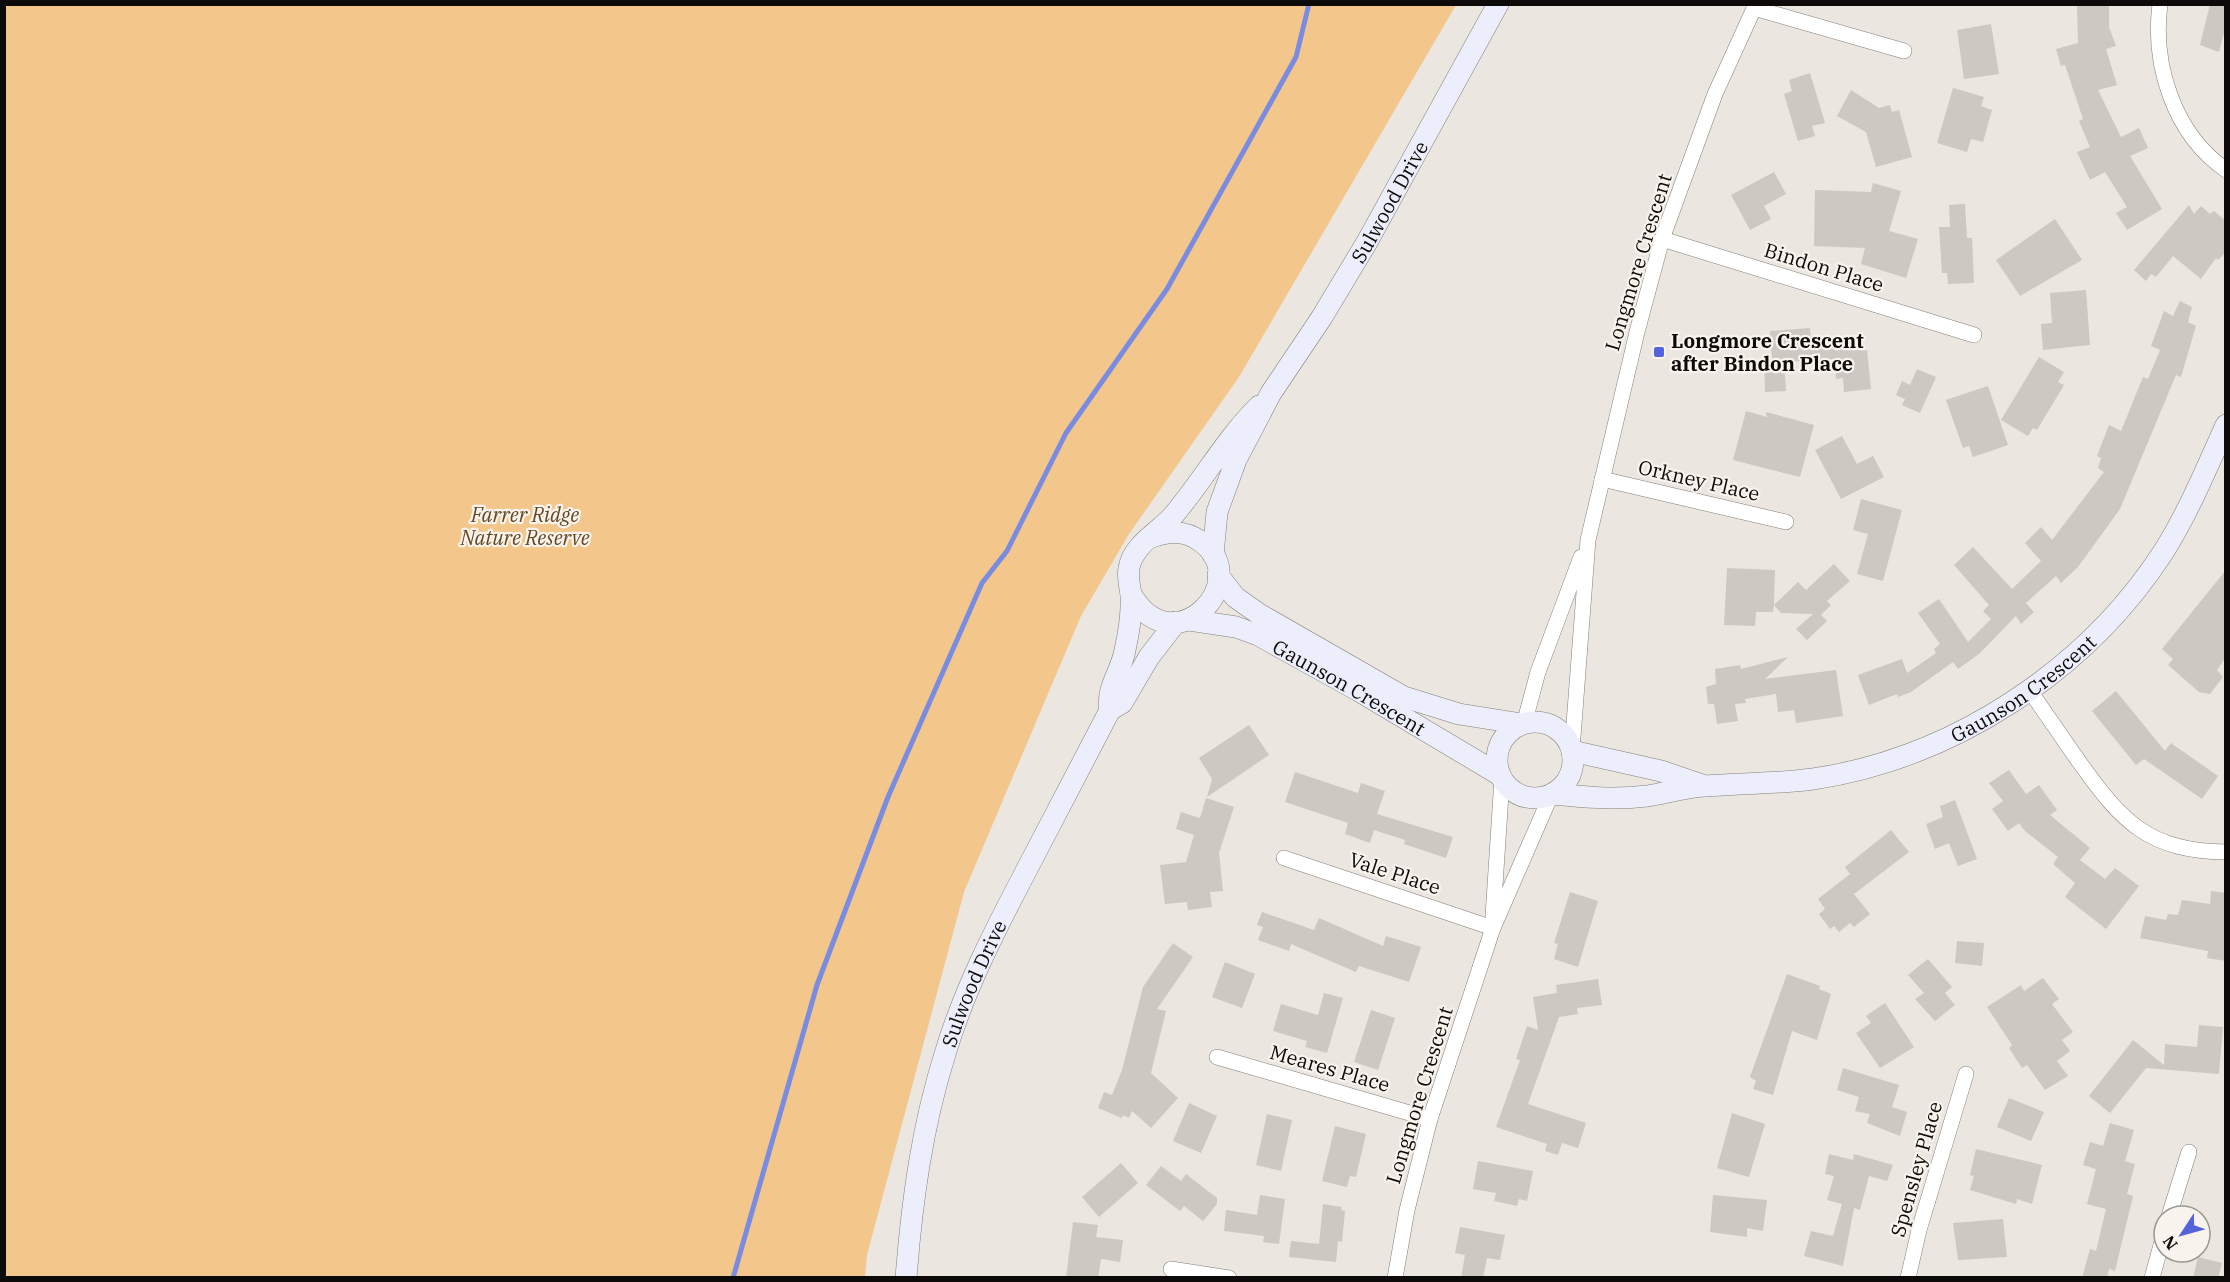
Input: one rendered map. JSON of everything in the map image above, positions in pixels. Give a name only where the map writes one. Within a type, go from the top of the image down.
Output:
[{"type":"main road","name":"Sulwood Drive","points":[[906,1278],[914,1188],[931,1101],[956,1021],[995,931],[1110,710],[1122,703],[1149,657],[1183,621],[1202,613],[1211,602],[1217,589],[1217,512],[1227,482],[1271,393],[1322,317],[1367,242],[1498,4]]},
{"type":"main road","name":"Sulwood Drive","points":[[1110,710],[1108,696],[1123,662],[1130,627],[1129,568],[1140,546],[1172,516],[1234,431],[1271,393]]},
{"type":"main road","name":"Gaunson Crescent","points":[[1551,795],[1607,798],[1704,786],[1812,779],[1897,758],[1961,732],[2030,691],[2090,640],[2114,616],[2149,572],[2191,502],[2226,424]]},
{"type":"main road","points":[[1150,538],[1164,532],[1178,532],[1198,540],[1216,565]]},
{"type":"main road","name":"Gaunson Crescent","points":[[1216,565],[1235,597],[1259,614],[1404,697],[1459,714],[1523,724]]},
{"type":"main road","points":[[1131,594],[1144,612],[1164,622],[1183,621]]},
{"type":"main road","name":"Gaunson Crescent","points":[[1183,621],[1236,627],[1258,635],[1359,691],[1501,777]]},
{"type":"main road","points":[[1544,723],[1553,727],[1568,740],[1572,750],[1570,776],[1551,795],[1542,798],[1523,796],[1507,786],[1501,777],[1498,754],[1500,745],[1513,729],[1523,724],[1544,723]]},
{"type":"main road","name":"Gaunson Crescent","points":[[1572,750],[1661,771],[1704,786]]},
{"type":"street","points":[[2160,4],[2158,21],[2160,62],[2171,100],[2190,134],[2226,170]]},
{"type":"street","points":[[1755,6],[1904,51]]},
{"type":"street","name":"Longmore Crescent","points":[[1523,724],[1545,653],[1587,540],[1662,240],[1715,94],[1755,6]]},
{"type":"street","name":"Bindon Place","points":[[1662,240],[1974,335]]},
{"type":"street","name":"Orkney Place","points":[[1602,479],[1786,522]]},
{"type":"street","name":"Longmore Crescent","points":[[1572,750],[1587,540]]},
{"type":"street","points":[[2030,691],[2117,813],[2157,840],[2189,850],[2226,852]]},
{"type":"street","name":"Longmore Crescent","points":[[1492,928],[1501,777]]},
{"type":"street","name":"Longmore Crescent","points":[[1395,1278],[1407,1210],[1430,1119],[1492,928],[1551,795]]},
{"type":"street","name":"Vale Place","points":[[1284,858],[1492,928]]},
{"type":"street","name":"Meares Place","points":[[1217,1057],[1430,1119]]},
{"type":"street","name":"Spensley Place","points":[[1908,1278],[1928,1199],[1966,1074]]},
{"type":"street","points":[[2173,1204],[2190,1152]]},
{"type":"street","points":[[1171,1269],[1229,1278]]},
{"type":"green space","name":"Farrer Ridge Nature Reserve","points":[[5,4],[1456,5],[1239,377],[1129,534],[1081,616],[964,892],[867,1255],[865,1277],[5,1277]]},
{"type":"building","points":[[2077,4],[2109,4],[2109,27],[2116,46],[2106,49],[2117,85],[2098,90],[2121,137],[2139,128],[2148,148],[2130,156],[2162,209],[2127,230],[2116,213],[2127,207],[2105,172],[2090,180],[2077,152],[2090,147],[2079,121],[2083,119],[2065,65],[2061,66],[2056,49],[2078,43]]},
{"type":"building","points":[[2210,4],[2226,4],[2226,25],[2219,52],[2200,45]]},
{"type":"building","points":[[1991,24],[1999,74],[1964,79],[1957,30]]},
{"type":"building","points":[[1810,73],[1825,123],[1812,126],[1815,136],[1798,141],[1784,94],[1792,91],[1789,80]]},
{"type":"building","points":[[1953,88],[1984,97],[1981,106],[1992,110],[1983,142],[1971,139],[1967,152],[1937,143]]},
{"type":"building","points":[[1851,90],[1879,108],[1890,105],[1892,112],[1899,110],[1912,157],[1876,167],[1866,132],[1837,116]]},
{"type":"building","points":[[1774,172],[1786,194],[1764,206],[1771,219],[1750,230],[1731,195]]},
{"type":"building","points":[[1873,183],[1901,191],[1889,231],[1918,239],[1906,278],[1861,264],[1865,248],[1814,246],[1815,190],[1871,192]]},
{"type":"building","points":[[1965,204],[1967,238],[1972,238],[1974,283],[1948,284],[1947,273],[1942,273],[1939,227],[1950,227],[1949,205]]},
{"type":"building","points":[[2189,205],[2194,214],[2201,206],[2210,214],[2214,211],[2226,221],[2226,252],[2218,260],[2216,258],[2201,279],[2173,256],[2156,277],[2151,274],[2146,281],[2134,270]]},
{"type":"building","points":[[2055,219],[2082,260],[2020,296],[1996,260]]},
{"type":"building","points":[[2086,290],[2090,345],[2043,350],[2041,324],[2052,323],[2050,293]]},
{"type":"building","points":[[2180,301],[2192,307],[2188,322],[2196,326],[2181,377],[2176,375],[2120,509],[2078,567],[2061,583],[2056,576],[2026,603],[2034,612],[2021,624],[2016,616],[1979,654],[1958,669],[1953,662],[1911,692],[1898,697],[1897,694],[1869,705],[1858,675],[1902,659],[1907,673],[1936,653],[1934,649],[1940,644],[1918,613],[1939,599],[1968,642],[1991,619],[1983,611],[1989,605],[1954,565],[1973,547],[2012,589],[2041,561],[2025,543],[2041,527],[2052,540],[2104,472],[2098,468],[2101,458],[2097,456],[2109,425],[2121,431],[2143,377],[2148,379],[2160,350],[2151,346],[2164,311],[2173,316]]},
{"type":"building","points":[[1810,328],[1811,342],[1859,338],[1861,351],[1867,350],[1871,389],[1844,392],[1843,378],[1836,379],[1834,359],[1784,362],[1786,391],[1765,392],[1764,359],[1772,359],[1770,331]]},
{"type":"building","points":[[2039,357],[2064,372],[2058,382],[2064,385],[2037,430],[2033,428],[2028,436],[2001,420]]},
{"type":"building","points":[[1917,369],[1936,377],[1920,413],[1902,405],[1905,399],[1896,395],[1902,381],[1910,385]]},
{"type":"building","points":[[1988,386],[2008,445],[1973,457],[1969,446],[1963,448],[1946,400]]},
{"type":"building","points":[[1746,411],[1767,417],[1766,412],[1814,425],[1800,477],[1733,460]]},
{"type":"building","points":[[1842,436],[1857,464],[1873,456],[1884,477],[1841,499],[1815,450]]},
{"type":"building","points":[[1861,499],[1902,510],[1883,581],[1857,574],[1868,534],[1853,530]]},
{"type":"building","points":[[1834,564],[1850,581],[1827,601],[1831,605],[1821,615],[1827,621],[1807,640],[1796,629],[1813,614],[1781,613],[1774,605],[1798,582],[1806,590]]},
{"type":"building","points":[[1727,568],[1775,570],[1773,612],[1756,612],[1755,626],[1724,625]]},
{"type":"building","points":[[2226,570],[2226,657],[2217,670],[2223,677],[2210,694],[2199,692],[2168,665],[2173,659],[2162,649]]},
{"type":"building","points":[[1788,657],[1765,679],[1836,670],[1843,716],[1796,723],[1794,710],[1778,712],[1776,694],[1745,699],[1746,703],[1735,704],[1738,721],[1717,724],[1714,704],[1708,704],[1706,687],[1716,684],[1715,669],[1740,665],[1741,669]]},
{"type":"building","points":[[2116,691],[2165,751],[2171,743],[2218,776],[2202,799],[2144,759],[2136,765],[2092,711]]},
{"type":"building","points":[[1249,725],[1269,755],[1207,797],[1212,779],[1199,758]]},
{"type":"building","points":[[2009,770],[2026,794],[2039,785],[2057,810],[2050,815],[2090,848],[2080,860],[2105,879],[2115,868],[2139,886],[2106,929],[2065,897],[2075,883],[2053,864],[2058,857],[2025,831],[2019,823],[2008,831],[1992,809],[2003,801],[1989,783]]},
{"type":"building","points":[[1295,772],[1358,793],[1361,783],[1385,791],[1377,814],[1453,837],[1446,858],[1404,844],[1405,840],[1374,830],[1370,843],[1345,834],[1348,823],[1285,802]]},
{"type":"building","points":[[1206,798],[1234,807],[1219,853],[1223,891],[1210,892],[1212,907],[1188,910],[1187,902],[1165,904],[1160,865],[1186,862],[1194,835],[1176,829],[1181,812],[1200,818]]},
{"type":"building","points":[[1955,800],[1977,859],[1958,866],[1949,843],[1935,849],[1926,824],[1943,817],[1940,806]]},
{"type":"building","points":[[1891,830],[1909,852],[1854,894],[1870,914],[1854,927],[1850,923],[1839,932],[1834,926],[1830,929],[1819,914],[1825,909],[1818,899],[1850,874],[1845,867]]},
{"type":"building","points":[[2211,891],[2226,893],[2226,961],[2207,958],[2208,951],[2140,938],[2145,916],[2166,920],[2168,914],[2178,915],[2182,900],[2210,904]]},
{"type":"building","points":[[1570,892],[1598,901],[1578,967],[1554,959],[1558,944],[1554,943]]},
{"type":"building","points":[[1262,912],[1314,930],[1319,918],[1383,946],[1386,936],[1421,947],[1409,982],[1359,966],[1356,972],[1291,944],[1289,951],[1258,940],[1263,927],[1257,925]]},
{"type":"building","points":[[1957,941],[1984,943],[1982,966],[1955,963]]},
{"type":"building","points":[[1173,943],[1193,957],[1157,1009],[1166,1011],[1151,1073],[1178,1098],[1151,1128],[1132,1111],[1129,1118],[1123,1115],[1122,1118],[1098,1108],[1104,1092],[1112,1095],[1122,1070],[1143,987]]},
{"type":"building","points":[[1928,959],[1952,987],[1945,993],[1955,1005],[1935,1021],[1915,999],[1924,993],[1908,975]]},
{"type":"building","points":[[1225,962],[1255,974],[1242,1008],[1212,997]]},
{"type":"building","points":[[1787,974],[1820,986],[1819,989],[1831,994],[1817,1040],[1792,1031],[1773,1095],[1753,1089],[1756,1081],[1750,1077]]},
{"type":"building","points":[[2043,978],[2059,999],[2052,1004],[2073,1032],[2062,1040],[2070,1051],[2057,1061],[2068,1076],[2045,1090],[2027,1065],[2022,1068],[2009,1048],[2012,1045],[1987,1007],[2021,985],[2024,991]]},
{"type":"building","points":[[1598,979],[1602,1005],[1577,1008],[1578,1014],[1559,1017],[1528,1104],[1586,1123],[1578,1148],[1562,1143],[1558,1155],[1545,1151],[1547,1144],[1496,1127],[1520,1060],[1516,1059],[1527,1026],[1538,1030],[1533,997],[1557,993],[1556,985]]},
{"type":"building","points":[[1324,993],[1343,998],[1327,1053],[1305,1047],[1307,1041],[1273,1031],[1281,1004],[1318,1015]]},
{"type":"building","points":[[1885,1003],[1914,1047],[1880,1068],[1856,1033],[1871,1023],[1866,1016]]},
{"type":"building","points":[[1371,1010],[1395,1018],[1378,1070],[1354,1062]]},
{"type":"building","points":[[2199,1025],[2223,1027],[2219,1074],[2146,1068],[2110,1113],[2089,1096],[2133,1040],[2164,1065],[2165,1044],[2197,1047]]},
{"type":"building","points":[[1843,1068],[1899,1085],[1892,1107],[1907,1112],[1900,1136],[1867,1123],[1870,1114],[1855,1111],[1859,1097],[1837,1090]]},
{"type":"building","points":[[2009,1098],[2044,1112],[2031,1141],[1997,1127]]},
{"type":"building","points":[[1189,1103],[1217,1116],[1201,1153],[1173,1141]]},
{"type":"building","points":[[1732,1113],[1765,1124],[1749,1177],[1717,1168]]},
{"type":"building","points":[[1267,1114],[1292,1120],[1281,1171],[1256,1165]]},
{"type":"building","points":[[2110,1123],[2134,1130],[2125,1161],[2135,1164],[2127,1194],[2133,1196],[2115,1271],[2109,1269],[2107,1278],[2082,1278],[2090,1249],[2096,1251],[2106,1209],[2087,1204],[2096,1169],[2083,1165],[2090,1142],[2103,1146]]},
{"type":"building","points":[[1335,1126],[1366,1134],[1356,1177],[1350,1176],[1347,1187],[1322,1181]]},
{"type":"building","points":[[1976,1149],[2042,1165],[2032,1204],[2017,1199],[2016,1204],[1970,1190],[1974,1176],[1970,1175]]},
{"type":"building","points":[[1829,1154],[1853,1160],[1854,1154],[1893,1165],[1887,1181],[1869,1176],[1860,1210],[1854,1208],[1843,1266],[1804,1256],[1811,1231],[1833,1236],[1842,1204],[1827,1200],[1834,1176],[1825,1174]]},
{"type":"building","points":[[1478,1161],[1533,1171],[1527,1201],[1519,1199],[1517,1206],[1494,1201],[1496,1193],[1473,1189]]},
{"type":"building","points":[[1121,1163],[1138,1183],[1099,1217],[1082,1197]]},
{"type":"building","points":[[1161,1166],[1181,1181],[1186,1174],[1217,1198],[1217,1204],[1203,1221],[1184,1206],[1180,1211],[1146,1185]]},
{"type":"building","points":[[1260,1195],[1285,1199],[1279,1244],[1263,1242],[1264,1236],[1224,1231],[1226,1210],[1257,1215]]},
{"type":"building","points":[[1713,1195],[1767,1200],[1763,1231],[1747,1228],[1747,1237],[1710,1232]]},
{"type":"building","points":[[1323,1204],[1342,1207],[1341,1210],[1345,1211],[1342,1242],[1338,1241],[1336,1262],[1289,1257],[1291,1241],[1319,1244]]},
{"type":"building","points":[[2003,1219],[2007,1257],[1958,1260],[1953,1223]]},
{"type":"building","points":[[1073,1222],[1098,1225],[1096,1237],[1123,1240],[1120,1262],[1101,1259],[1098,1278],[1066,1278]]},
{"type":"building","points":[[1460,1227],[1505,1235],[1500,1260],[1487,1258],[1483,1278],[1461,1278],[1465,1255],[1455,1253]]},
{"type":"building","points":[[2212,1260],[2222,1263],[2218,1278],[2193,1278],[2196,1264],[2212,1264]]},
{"type":"waterway","points":[[733,1278],[817,985],[888,797],[982,583],[1007,551],[1066,433],[1167,289],[1296,57],[1309,4]]},
{"type":"place","name":"Longmore Crescent after Bindon Place","points":[[1659,352]]}]
